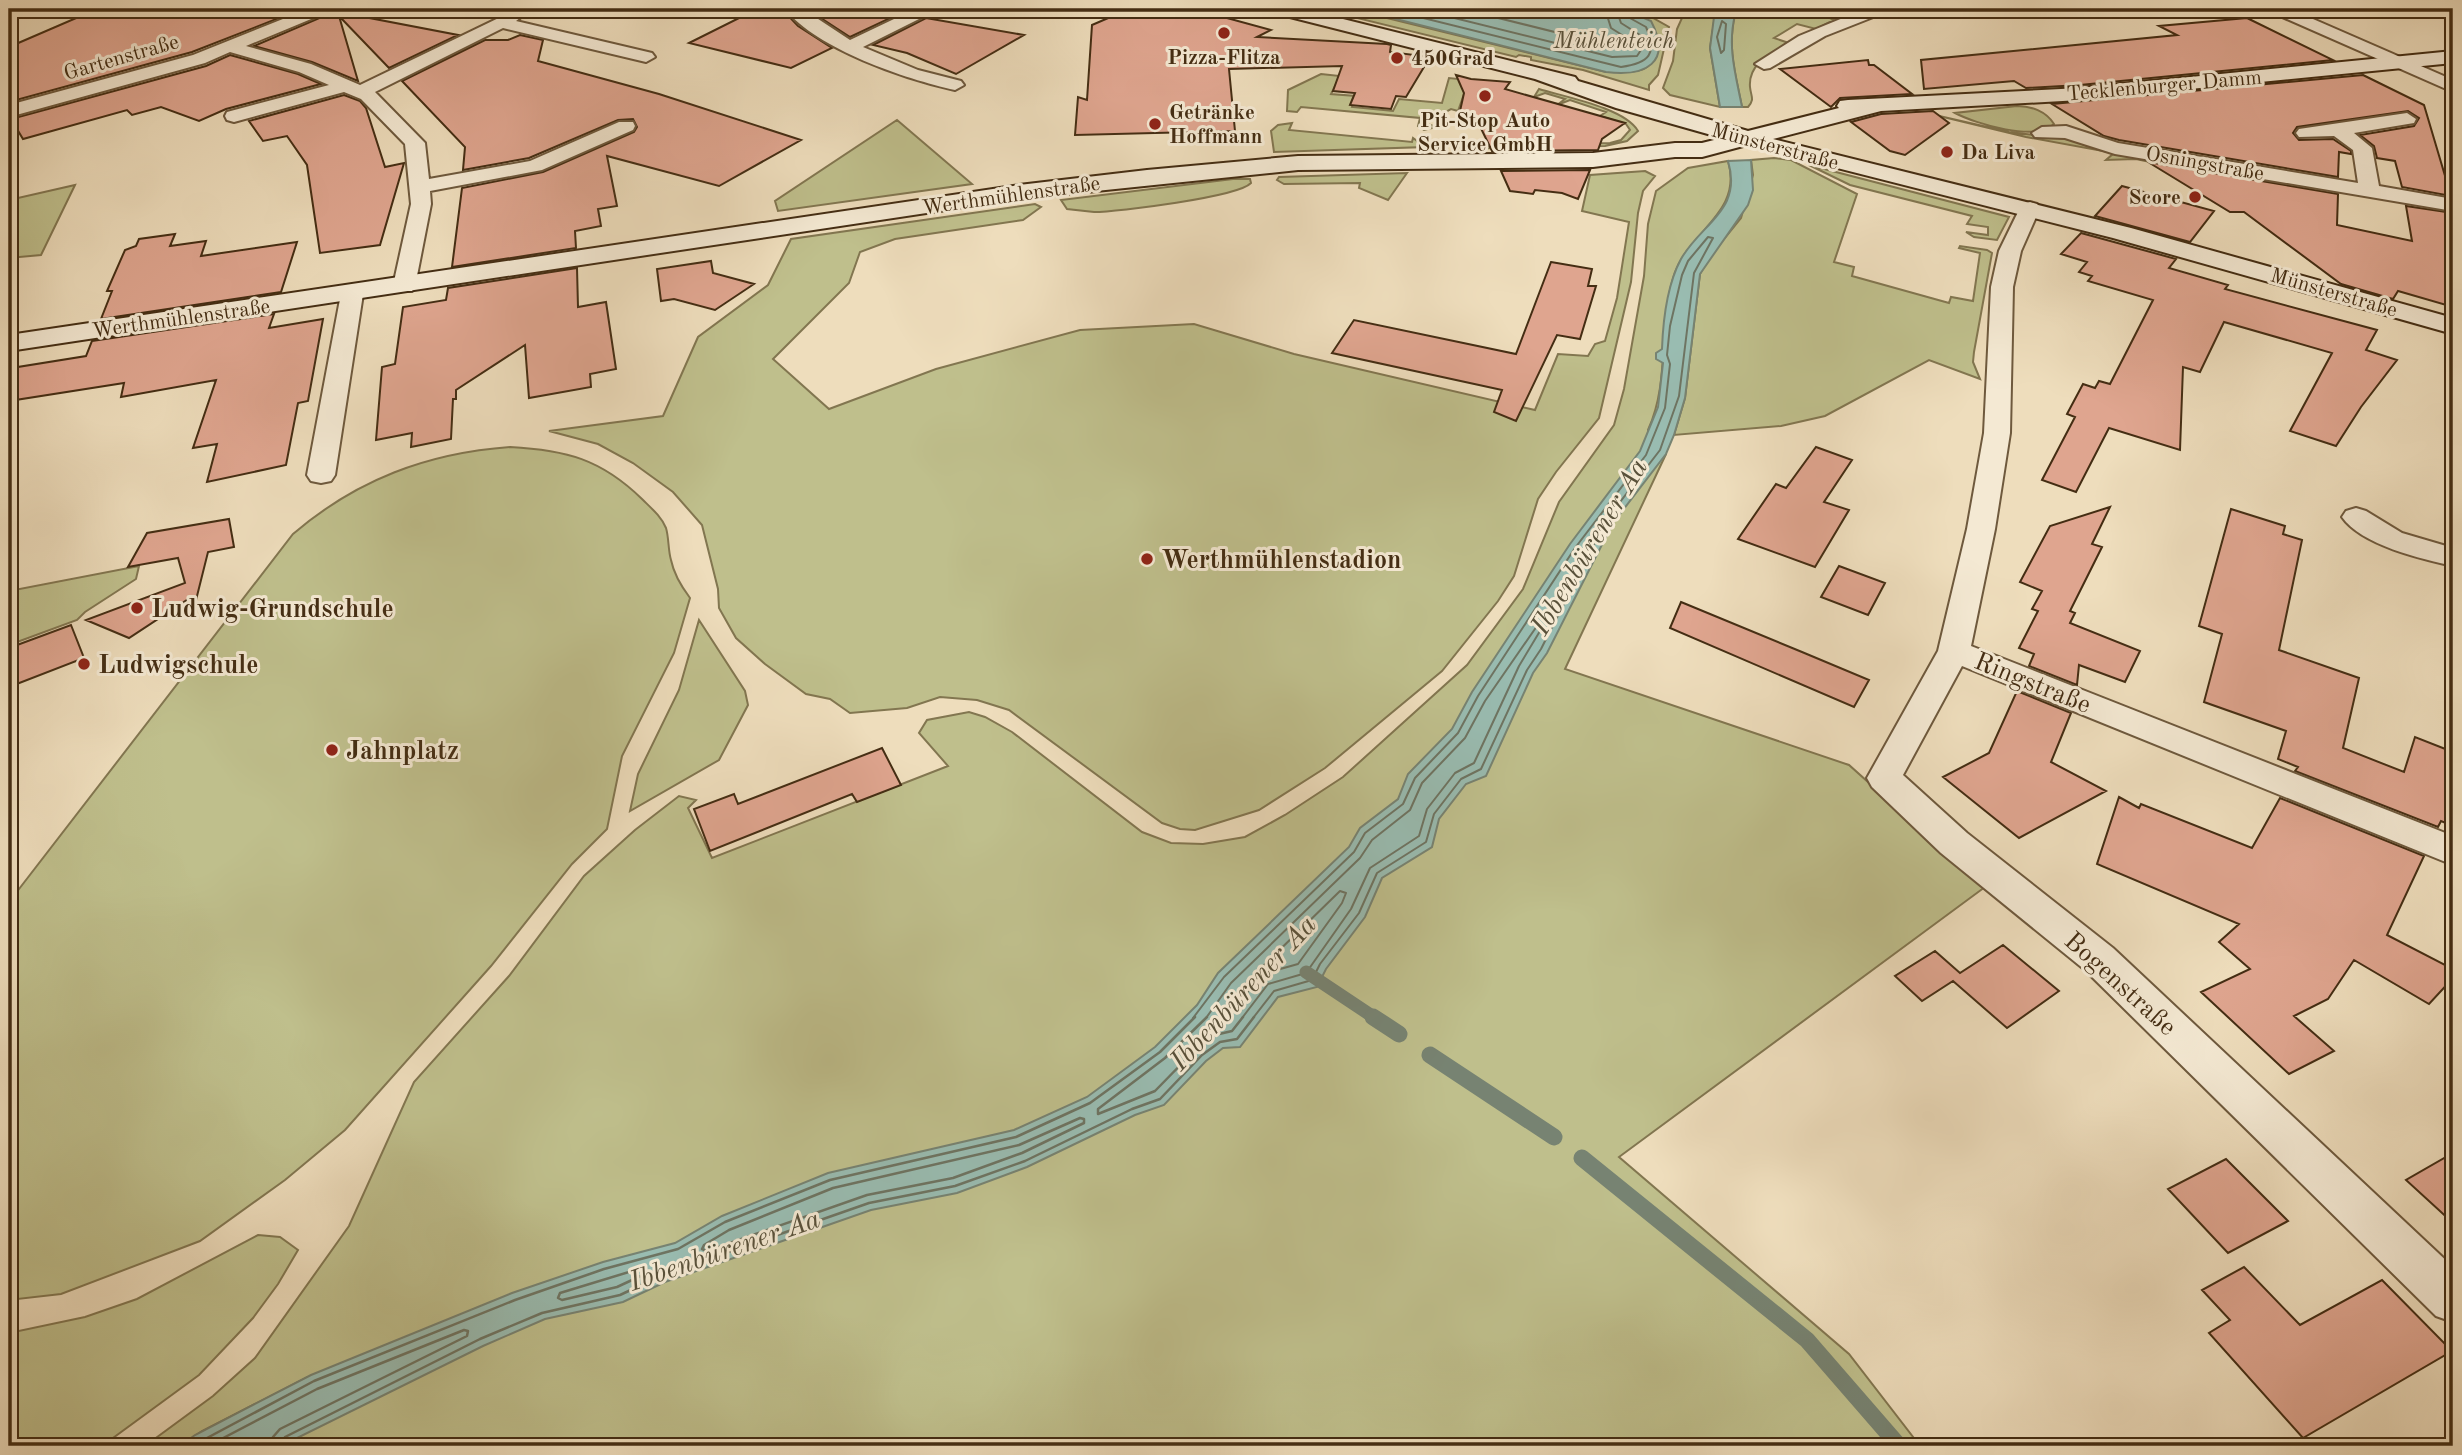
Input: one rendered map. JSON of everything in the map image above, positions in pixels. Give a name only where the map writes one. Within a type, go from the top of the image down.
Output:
[{"type":"main road","name":"Münsterstraße","points":[[1285,9],[1543,76],[1747,132],[1894,178],[2020,206],[2453,327]]},
{"type":"main road","name":"Tecklenburger Damm","points":[[1747,132],[1808,110],[2080,94],[2453,57]]},
{"type":"main road","name":"Münsterstraße","points":[[1543,76],[1722,132],[1747,132]]},
{"type":"main road","points":[[1624,103],[1649,120],[1657,132],[1657,137],[1651,144],[1635,156]]},
{"type":"main road","name":"Tecklenburger Damm","points":[[1772,133],[1874,106]]},
{"type":"main road","points":[[1844,145],[1834,130],[1845,114]]},
{"type":"main road","name":"Werthmühlenstraße","points":[[1675,150],[1687,141],[1722,132]]},
{"type":"main road","name":"Werthmühlenstraße","points":[[9,343],[352,294],[1019,192],[1298,163],[1593,160],[1675,150],[1702,150],[1747,132],[1772,133]]},
{"type":"main road","name":"Münsterstraße","points":[[1772,133],[1844,145],[2020,206]]},
{"type":"street","name":"Gartenstraße","points":[[9,111],[158,72],[230,47],[322,9]]},
{"type":"street","points":[[793,9],[849,47],[904,72],[955,85]]},
{"type":"street","points":[[849,47],[927,9]]},
{"type":"street","points":[[1764,64],[1782,51],[1843,21],[1880,9]]},
{"type":"street","points":[[2277,9],[2453,87]]},
{"type":"street","points":[[234,116],[353,89],[517,14]]},
{"type":"street","points":[[500,22],[646,57]]},
{"type":"street","points":[[230,47],[305,68],[367,95],[415,143],[421,204],[404,286]]},
{"type":"street","points":[[2306,133],[2407,119]]},
{"type":"street","points":[[419,187],[536,166],[626,126]]},
{"type":"street","points":[[2338,130],[2362,148],[2370,191]]},
{"type":"street","name":"Osningstraße","points":[[2042,133],[2066,132],[2115,148],[2453,205]]},
{"type":"street","name":"Ringstraße","points":[[2020,206],[2002,287],[1998,426],[1981,529],[1954,651],[2453,851]]},
{"type":"street","points":[[321,475],[352,294]]},
{"type":"street","points":[[2357,517],[2392,539],[2453,557]]},
{"type":"street","name":"Bogenstraße","points":[[1954,651],[1884,778],[1954,843],[2099,960],[2453,1299]]},
{"type":"green space","points":[[1686,9],[1716,9],[1710,48],[1720,107],[1670,95],[1663,88],[1673,61],[1677,29]]},
{"type":"green space","points":[[1736,9],[1811,9],[1834,20],[1816,29],[1797,24],[1774,38],[1789,43],[1762,60],[1753,71],[1750,79],[1752,100],[1748,107],[1742,107],[1733,61],[1733,27],[1735,15],[1739,15]]},
{"type":"green space","points":[[1380,11],[1376,14],[1379,16],[1606,72],[1639,71],[1651,64],[1659,48],[1633,12],[1653,18],[1669,27],[1658,75],[1649,85],[1649,90],[1583,70],[1531,60],[1531,57],[1516,57],[1357,18]]},
{"type":"green space","points":[[1321,74],[1340,76],[1331,94],[1356,96],[1352,107],[1393,111],[1399,99],[1442,103],[1449,78],[1469,80],[1458,111],[1451,109],[1425,123],[1436,127],[1424,130],[1418,126],[1420,118],[1301,107],[1297,112],[1287,111],[1288,90]]},
{"type":"green space","points":[[1539,89],[1608,110],[1631,123],[1638,131],[1627,141],[1605,146],[1456,149],[1454,144],[1458,143],[1471,147],[1610,143],[1621,140],[1630,130],[1626,124],[1600,116],[1606,112],[1570,100],[1557,105],[1565,99],[1545,93],[1534,97]]},
{"type":"green space","points":[[2017,106],[2038,110],[2054,124],[2045,129],[2020,131],[1991,126],[1955,113]]},
{"type":"green space","points":[[1935,115],[2009,132],[2074,140],[2087,146],[2311,185],[2311,196],[2136,159],[2106,160],[2114,153],[2026,137]]},
{"type":"green space","points":[[897,120],[972,184],[778,211],[775,201]]},
{"type":"green space","points":[[1292,123],[1289,130],[1412,142],[1413,138],[1425,147],[1274,152],[1271,131],[1278,125]]},
{"type":"green space","points":[[1751,160],[1791,160],[1857,194],[1834,262],[1854,267],[1852,276],[1949,303],[1951,297],[1973,301],[1980,253],[1959,248],[1987,250],[1992,253],[1973,362],[1980,379],[1929,360],[1825,416],[1781,426],[1674,435],[1685,398],[1700,274],[1711,255],[1741,218],[1753,175]]},
{"type":"green space","points":[[1728,161],[1731,179],[1728,194],[1713,220],[1682,257],[1670,292],[1659,392],[1648,430],[1666,454],[1565,669],[1849,765],[1985,887],[1619,1157],[1849,1354],[1920,1446],[231,1446],[308,1377],[202,1431],[180,1446],[145,1446],[213,1396],[255,1358],[349,1226],[414,1082],[509,976],[584,876],[635,830],[679,796],[696,800],[688,808],[712,858],[948,766],[919,733],[927,720],[969,712],[985,717],[1012,732],[1142,832],[1171,843],[1203,844],[1245,837],[1285,815],[1343,777],[1467,665],[1523,589],[1559,502],[1614,425],[1624,389],[1644,276],[1648,224],[1656,191],[1688,168]]},
{"type":"green space","points":[[1809,165],[2009,217],[1997,240],[1974,237],[1966,232],[1988,235],[1988,227],[1967,224],[1972,216],[1850,185]]},
{"type":"green space","points":[[1645,171],[1655,176],[1643,191],[1631,282],[1599,418],[1538,499],[1514,576],[1498,601],[1442,671],[1325,768],[1259,810],[1195,830],[1180,829],[1162,823],[1009,710],[977,700],[940,697],[907,708],[850,713],[830,699],[806,694],[765,664],[736,638],[719,608],[718,589],[702,525],[673,492],[633,463],[598,444],[549,431],[663,416],[698,337],[768,285],[791,239],[1035,204],[1041,207],[1023,220],[895,239],[860,252],[849,283],[773,359],[829,409],[936,369],[1080,330],[1194,324],[1294,354],[1535,410],[1558,354],[1588,356],[1595,344],[1605,341],[1617,298],[1629,222],[1582,211],[1590,175]]},
{"type":"green space","points":[[1407,173],[1388,200],[1359,188],[1360,183],[1284,184],[1277,180],[1279,177]]},
{"type":"green space","points":[[1250,179],[1251,183],[1202,198],[1107,211],[1067,209],[1061,200]]},
{"type":"green space","points":[[75,185],[41,255],[9,258],[9,200]]},
{"type":"green space","points":[[510,447],[566,454],[582,459],[627,485],[664,524],[674,571],[690,598],[674,653],[622,756],[607,829],[572,864],[491,966],[345,1130],[285,1180],[200,1241],[61,1294],[9,1300],[9,902],[293,534],[342,498],[394,472],[450,456]]},
{"type":"green space","points":[[139,566],[136,579],[77,620],[9,645],[9,591]]},
{"type":"green space","points":[[699,620],[745,691],[748,705],[719,760],[630,811],[638,774],[679,690]]},
{"type":"green space","points":[[258,1235],[280,1237],[298,1250],[253,1318],[199,1375],[102,1446],[9,1446],[9,1333],[85,1317],[137,1299]]},
{"type":"water","name":"Mühlenteich","points":[[1390,9],[1623,9],[1651,21],[1659,47],[1657,57],[1643,69],[1633,72],[1606,72],[1376,14]]},
{"type":"water","points":[[1707,9],[1715,13],[1716,9],[1736,9],[1735,12],[1740,15],[1735,15],[1732,50],[1742,107],[1720,107],[1710,48],[1714,17]]},
{"type":"water","name":"Ibbenbürener Aa","points":[[1751,160],[1753,190],[1748,205],[1700,274],[1685,398],[1666,454],[1613,523],[1547,653],[1533,673],[1486,776],[1466,784],[1439,819],[1432,847],[1382,878],[1365,917],[1326,969],[1317,987],[1278,997],[1240,1047],[1223,1048],[1206,1061],[1164,1105],[1135,1115],[1027,1167],[957,1193],[871,1210],[665,1282],[623,1302],[545,1319],[483,1346],[281,1446],[180,1446],[195,1435],[311,1375],[512,1293],[603,1262],[675,1243],[722,1216],[828,1173],[1014,1130],[1087,1097],[1155,1047],[1197,1005],[1218,973],[1349,847],[1360,828],[1398,799],[1408,774],[1452,729],[1472,692],[1570,544],[1640,451],[1658,407],[1663,363],[1656,359],[1656,353],[1662,349],[1667,303],[1676,269],[1689,247],[1725,204],[1730,192],[1731,178],[1728,161]]},
{"type":"building","points":[[97,9],[302,9],[192,52],[9,102],[9,47]]},
{"type":"building","points":[[757,9],[782,9],[798,26],[832,48],[791,68],[689,43]]},
{"type":"building","points":[[807,9],[870,9],[899,14],[850,37]]},
{"type":"building","points":[[1129,9],[1194,9],[1271,30],[1257,37],[1387,44],[1391,45],[1390,52],[1430,57],[1406,97],[1396,96],[1391,109],[1350,105],[1355,93],[1333,91],[1342,66],[1229,69],[1235,131],[1075,135],[1078,97],[1087,100],[1092,25]]},
{"type":"building","points":[[332,10],[458,35],[389,68],[339,16],[358,81],[312,62],[254,46],[329,14]]},
{"type":"building","points":[[926,18],[1024,35],[956,74],[907,53],[873,45]]},
{"type":"building","points":[[2247,18],[2333,60],[2080,85],[2026,88],[2014,81],[1924,89],[1921,60],[2177,35],[2159,26]]},
{"type":"building","points":[[520,35],[543,40],[538,61],[659,94],[801,140],[719,186],[607,156],[617,206],[598,209],[601,226],[575,231],[576,248],[452,267],[462,188],[543,172],[634,132],[637,127],[633,119],[618,120],[529,158],[463,170],[465,147],[402,81],[485,40],[508,40]]},
{"type":"building","points":[[230,55],[298,74],[321,84],[226,109],[199,121],[161,107],[132,115],[127,110],[23,139],[11,119],[206,66]]},
{"type":"building","points":[[1868,60],[1869,65],[1874,65],[1912,94],[1840,98],[1831,107],[1780,69]]},
{"type":"building","points":[[1456,75],[1510,82],[1505,89],[1625,123],[1602,139],[1598,150],[1492,151],[1473,112],[1460,111],[1464,93]]},
{"type":"building","points":[[2363,75],[2424,105],[2451,196],[2402,187],[2395,161],[2377,158],[2374,146],[2360,135],[2414,126],[2419,118],[2408,111],[2297,127],[2293,133],[2299,140],[2333,139],[2351,151],[2351,154],[2339,152],[2338,177],[2119,140],[2104,136],[2052,104]]},
{"type":"building","points":[[344,95],[360,101],[366,108],[385,167],[404,163],[380,245],[320,253],[307,165],[287,136],[263,141],[249,121]]},
{"type":"building","points":[[1933,111],[1949,123],[1905,155],[1890,151],[1851,122],[1881,114]]},
{"type":"building","points":[[2148,162],[2338,194],[2337,225],[2412,241],[2406,206],[2453,213],[2453,307],[2398,291],[2393,299],[2341,284],[2244,212],[2230,212]]},
{"type":"building","points":[[1590,170],[1578,199],[1562,193],[1535,190],[1533,194],[1510,191],[1501,171]]},
{"type":"building","points":[[2122,186],[2214,211],[2190,242],[2095,216]]},
{"type":"building","points":[[2081,233],[2176,259],[2169,268],[2228,285],[2225,289],[2377,330],[2366,350],[2397,360],[2361,407],[2336,446],[2290,431],[2332,353],[2224,322],[2200,372],[2183,367],[2180,450],[2109,428],[2076,492],[2042,480],[2075,417],[2067,414],[2083,384],[2095,388],[2099,381],[2110,384],[2153,300],[2088,281],[2092,276],[2079,272],[2087,262],[2061,254]]},
{"type":"building","points":[[175,234],[170,246],[206,241],[201,256],[297,242],[281,292],[101,319],[112,291],[107,291],[125,250],[136,246],[139,239]]},
{"type":"building","points":[[711,261],[713,273],[754,284],[715,310],[674,299],[661,301],[657,269]]},
{"type":"building","points":[[1551,262],[1592,269],[1588,286],[1596,286],[1580,339],[1557,335],[1516,421],[1494,412],[1502,390],[1332,353],[1354,320],[1516,354]]},
{"type":"building","points":[[577,268],[578,307],[606,302],[616,369],[590,374],[591,387],[529,398],[525,345],[456,390],[451,439],[411,447],[412,433],[376,440],[382,367],[395,364],[403,307],[446,300],[448,288]]},
{"type":"building","points":[[274,314],[269,328],[323,319],[308,401],[298,403],[286,465],[207,482],[217,444],[193,448],[216,380],[121,397],[124,383],[9,401],[9,382],[18,367],[86,356],[92,341]]},
{"type":"building","points":[[1816,447],[1852,460],[1824,502],[1849,510],[1815,567],[1738,539],[1776,484],[1786,488]]},
{"type":"building","points":[[2110,507],[2092,544],[2102,547],[2070,611],[2075,613],[2070,623],[2140,651],[2125,682],[2079,665],[2077,685],[2029,666],[2034,654],[2019,648],[2038,611],[2032,609],[2042,591],[2020,582],[2050,526]]},
{"type":"building","points":[[2231,509],[2285,526],[2283,534],[2302,540],[2279,650],[2359,678],[2343,748],[2404,772],[2415,737],[2453,752],[2453,826],[2441,821],[2438,827],[2295,771],[2298,767],[2278,759],[2286,731],[2204,702],[2222,634],[2199,626]]},
{"type":"building","points":[[229,519],[234,547],[208,552],[193,612],[190,598],[129,638],[86,620],[185,583],[178,558],[128,567],[147,533]]},
{"type":"building","points":[[1839,566],[1885,583],[1868,615],[1821,597]]},
{"type":"building","points":[[1681,602],[1869,680],[1854,707],[1670,628]]},
{"type":"building","points":[[71,625],[84,658],[9,687],[9,648]]},
{"type":"building","points":[[2017,691],[2071,713],[2051,762],[2106,791],[2019,838],[1943,777],[1989,753]]},
{"type":"building","points":[[882,748],[901,785],[857,802],[852,794],[710,851],[694,809],[734,794],[738,804]]},
{"type":"building","points":[[2119,797],[2139,808],[2141,804],[2252,848],[2280,798],[2424,856],[2387,935],[2453,969],[2453,978],[2429,1004],[2354,960],[2328,999],[2294,1016],[2334,1051],[2289,1074],[2201,992],[2250,969],[2219,942],[2239,924],[2097,864]]},
{"type":"building","points":[[2003,945],[2059,991],[2007,1028],[1953,981],[1922,1001],[1895,976],[1935,951],[1960,973]]},
{"type":"building","points":[[2453,1153],[2453,1223],[2406,1180]]},
{"type":"building","points":[[2226,1159],[2288,1221],[2228,1253],[2168,1189]]},
{"type":"building","points":[[2244,1267],[2300,1325],[2382,1280],[2452,1351],[2303,1438],[2209,1333],[2230,1320],[2202,1290]]},
{"type":"waterway","points":[[1306,972],[1375,1018]]},
{"type":"waterway","points":[[1373,1017],[1399,1034]]},
{"type":"waterway","points":[[1430,1055],[1554,1137]]},
{"type":"waterway","points":[[1582,1158],[1807,1340],[1899,1446]]},
{"type":"place","name":"Pizza-Flitza","points":[[1224,33]]},
{"type":"place","name":"450Grad","points":[[1397,58]]},
{"type":"place","name":"Pit-Stop Auto Service GmbH","points":[[1485,96]]},
{"type":"place","name":"Getränke Hoffmann","points":[[1155,124]]},
{"type":"place","name":"Da Liva","points":[[1947,152]]},
{"type":"place","name":"Score","points":[[2195,197]]},
{"type":"place","name":"Werthmühlenstadion","points":[[1147,559]]},
{"type":"place","name":"Ludwig-Grundschule","points":[[137,608]]},
{"type":"place","name":"Ludwigschule","points":[[84,664]]},
{"type":"place","name":"Jahnplatz","points":[[332,750]]}]
